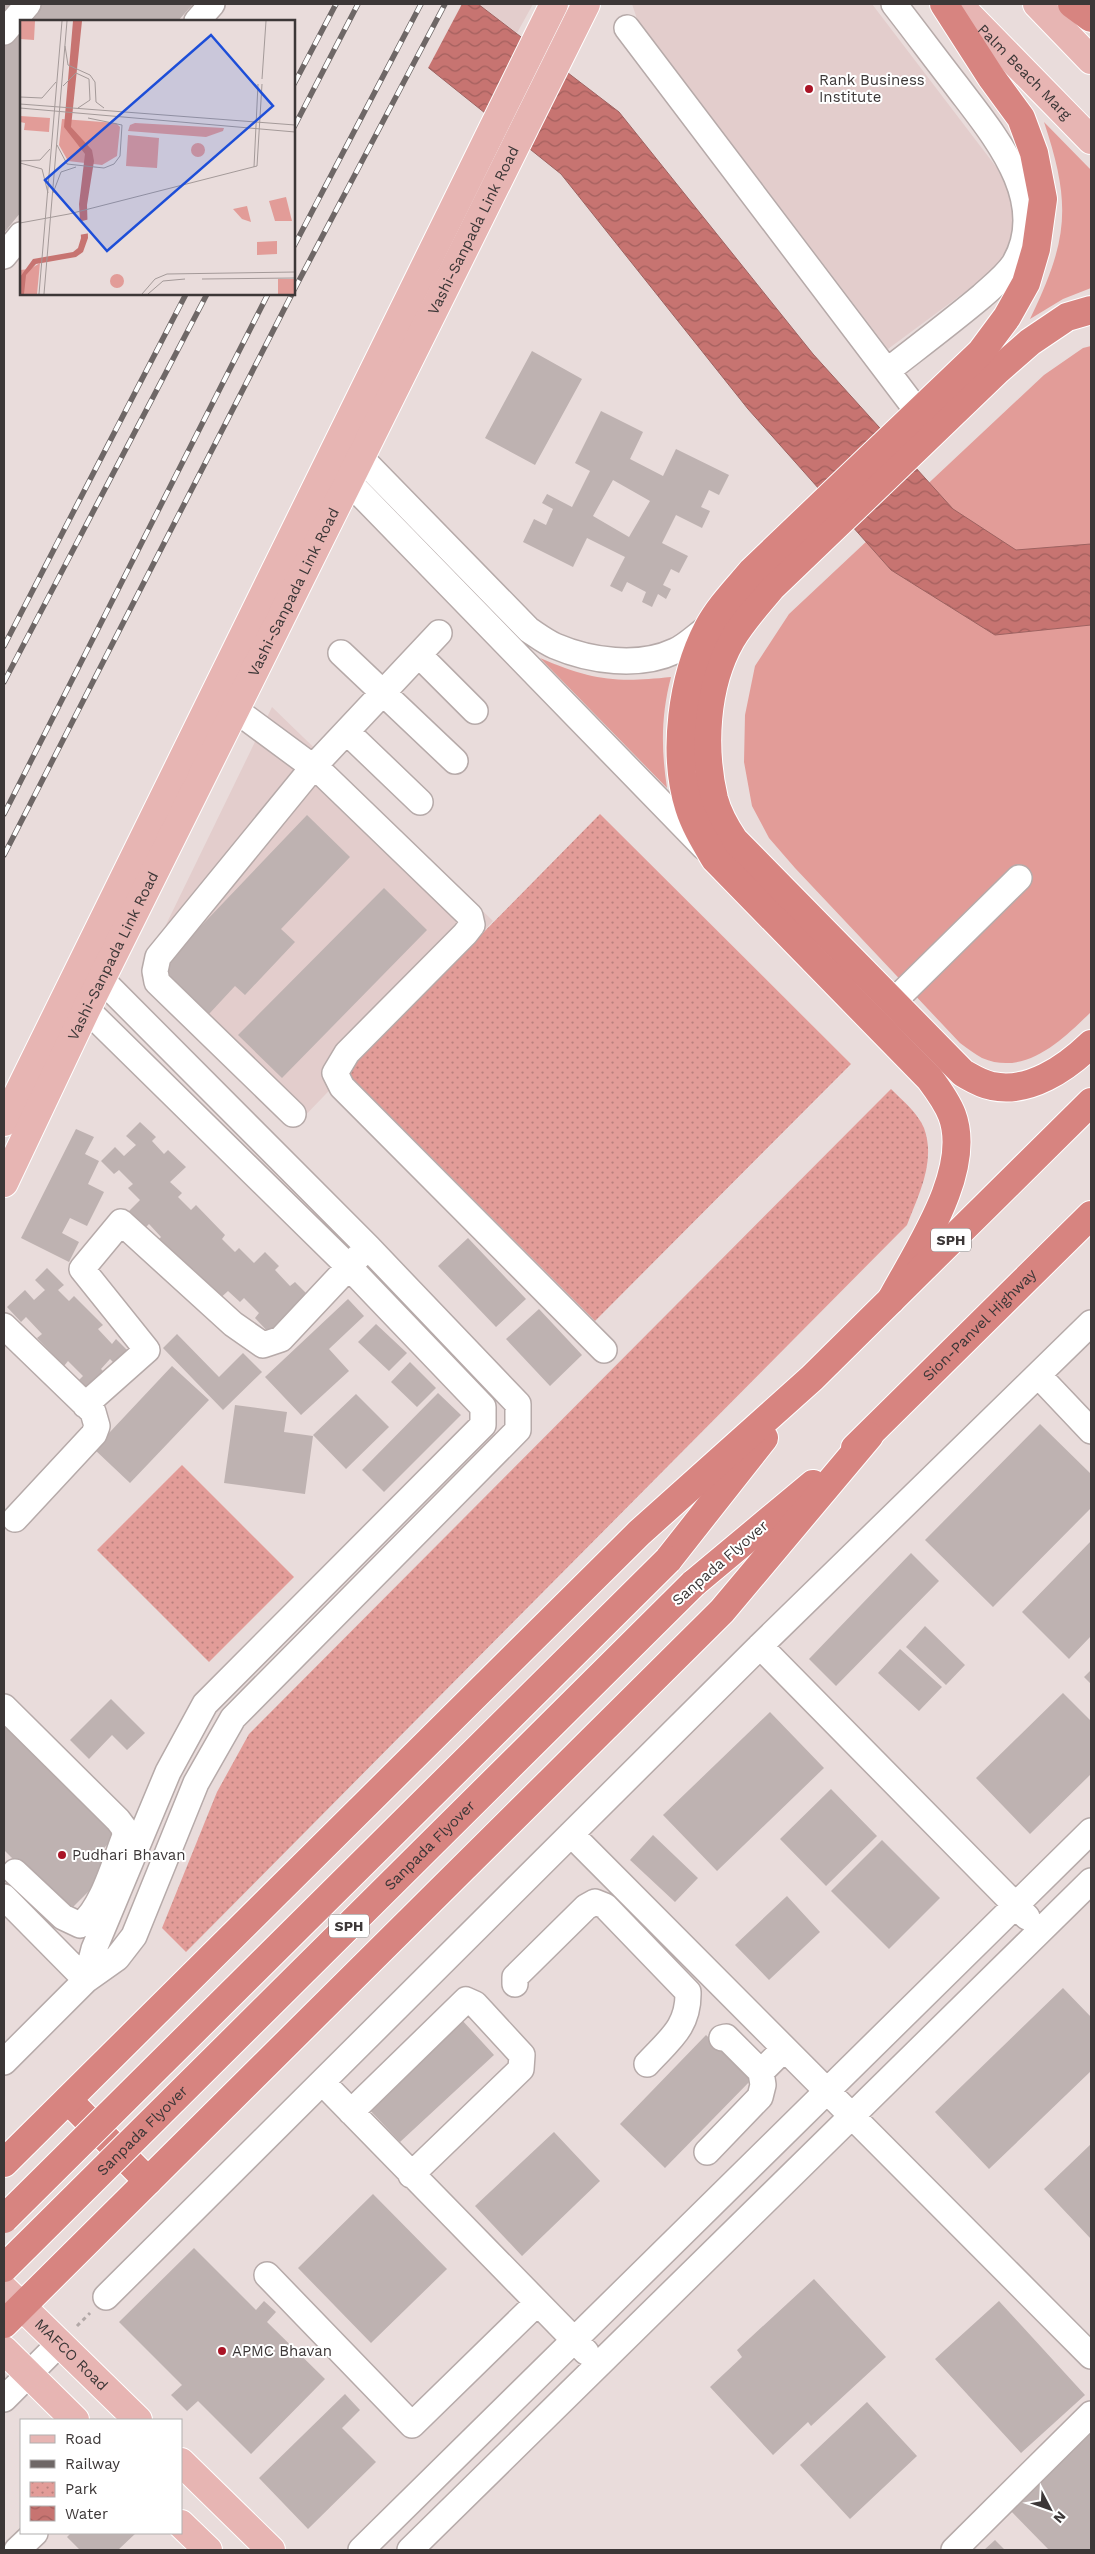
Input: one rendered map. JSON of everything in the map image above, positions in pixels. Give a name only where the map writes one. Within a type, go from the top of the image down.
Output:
[{"type":"highway","points":[[944,4],[991,77],[1021,118],[1034,153],[1043,199],[1036,249],[1026,283],[1007,318],[980,352],[912,429],[816,528],[762,580],[731,595],[709,626],[688,680],[682,721],[682,752],[689,807],[700,833],[724,849],[892,1003],[956,1067],[980,1082],[993,1087],[1027,1085],[1066,1067],[1091,1044]]},
{"type":"highway","points":[[1072,4],[1091,18]]},
{"type":"highway","points":[[912,429],[1067,317],[1091,310]]},
{"type":"highway","points":[[762,580],[751,610],[728,647],[713,685],[708,722],[710,773],[724,849],[930,1079],[944,1098],[952,1116],[956,1134],[957,1156],[953,1176],[945,1197],[891,1300]]},
{"type":"highway","name":"SPH","points":[[4,2219],[668,1560],[812,1378],[1091,1102]]},
{"type":"highway","name":"Sion-Panvel Highway","points":[[869,1436],[1091,1215]]},
{"type":"highway","points":[[4,2163],[639,1533],[812,1378]]},
{"type":"highway","points":[[10,2306],[148,2181],[722,1611],[869,1436]]},
{"type":"highway","name":"Sanpada Flyover","points":[[4,2268],[693,1584],[869,1436]]},
{"type":"highway","points":[[68,2100],[148,2181]]},
{"type":"main road","name":"Vashi-Sanpada Link Road","points":[[93,970],[330,456],[468,174],[554,4]]},
{"type":"main road","name":"Palm Beach Marg","points":[[958,4],[1091,140]]},
{"type":"main road","points":[[1037,4],[1091,60]]},
{"type":"main road","name":"Vashi-Sanpada Link Road","points":[[4,1122],[77,1001],[237,711],[583,9]]},
{"type":"main road","points":[[376,362],[402,375]]},
{"type":"main road","name":"Vashi-Sanpada Link Road","points":[[4,1183],[77,1001]]},
{"type":"main road","name":"MAFCO Road","points":[[10,2306],[60,2343],[137,2419]]},
{"type":"main road","points":[[4,2350],[74,2419]]},
{"type":"main road","points":[[182,2463],[271,2550]]},
{"type":"main road","points":[[182,2525],[208,2550]]},
{"type":"street","points":[[4,32],[28,4]]},
{"type":"street","points":[[887,371],[957,317],[999,281],[1014,264],[1022,244],[1025,223],[1019,182],[1001,145],[894,4]]},
{"type":"street","points":[[628,28],[887,371],[912,429]]},
{"type":"street","points":[[4,256],[20,235]]},
{"type":"street","points":[[330,456],[361,458],[529,630],[553,645],[580,655],[611,660],[648,658],[675,651],[709,626]]},
{"type":"street","points":[[330,456],[349,482],[724,849]]},
{"type":"street","points":[[293,1114],[157,982],[155,971],[158,957],[314,766],[439,633]]},
{"type":"street","points":[[341,654],[456,761]]},
{"type":"street","points":[[419,655],[475,710]]},
{"type":"street","points":[[237,711],[314,766],[470,916],[472,925],[347,1053],[335,1073],[342,1087],[604,1350]]},
{"type":"street","points":[[347,732],[420,802]]},
{"type":"street","points":[[892,1003],[1019,878]]},
{"type":"street","points":[[4,2062],[86,1980],[117,1958],[134,1936],[196,1783],[233,1718],[518,1430],[518,1404],[368,1247],[93,970]]},
{"type":"street","points":[[77,1001],[349,1267],[483,1407],[483,1425],[205,1704],[168,1772],[94,1949],[86,1980]]},
{"type":"street","points":[[85,1405],[147,1350],[82,1269],[121,1222],[233,1324],[263,1345],[281,1339],[368,1247]]},
{"type":"street","points":[[106,2297],[760,1646],[1091,1323]]},
{"type":"street","points":[[4,1326],[93,1412],[96,1420],[94,1434],[15,1518]]},
{"type":"street","points":[[1038,1375],[1091,1431]]},
{"type":"street","points":[[760,1646],[1041,1930]]},
{"type":"street","points":[[4,1707],[124,1828],[124,1836],[97,1903],[88,1919],[80,1925]]},
{"type":"street","points":[[361,2550],[1091,1830]]},
{"type":"street","points":[[571,1834],[1091,2356]]},
{"type":"street","points":[[15,1872],[63,1917],[80,1925]]},
{"type":"street","points":[[410,2550],[1091,1881]]},
{"type":"street","points":[[4,1897],[86,1980]]},
{"type":"street","points":[[515,1984],[515,1977],[586,1907],[596,1902],[605,1906],[688,1992],[688,2010],[679,2028],[647,2064]]},
{"type":"street","points":[[80,1925],[86,1980]]},
{"type":"street","points":[[653,1956],[673,1937]]},
{"type":"street","points":[[351,2112],[466,2000],[476,2004],[522,2055],[521,2069],[411,2175]]},
{"type":"street","points":[[707,2152],[760,2097],[764,2086],[761,2072],[730,2040],[726,2037],[722,2038]]},
{"type":"street","points":[[761,2072],[784,2049]]},
{"type":"street","points":[[322,2082],[599,2365]]},
{"type":"street","points":[[267,2275],[412,2425],[538,2303]]},
{"type":"street","points":[[4,2399],[60,2343]]},
{"type":"street","points":[[954,2550],[1091,2414]]},
{"type":"street","points":[[17,2550],[34,2534]]},
{"type":"path","points":[[60,2343],[106,2297]]},
{"type":"shaded area","points":[[478,4],[533,4],[517,33]]},
{"type":"shaded area","points":[[632,4],[872,4],[1013,189],[1017,206],[1008,260],[888,349],[637,19]]},
{"type":"shaded area","points":[[272,707],[493,921],[295,1126],[141,976]]},
{"type":"green space","points":[[1044,122],[1091,170],[1091,288],[1063,299],[1030,319],[1052,267],[1059,244],[1062,222],[1059,177]]},
{"type":"green space","points":[[1091,346],[1091,1012],[1056,1043],[1042,1052],[1014,1063],[998,1063],[982,1058],[960,1043],[769,838],[752,806],[744,762],[745,715],[755,666],[789,614],[1044,375],[1083,348]]},
{"type":"green space","points":[[540,658],[574,671],[604,678],[634,680],[671,677],[665,705],[663,732],[667,788]]},
{"type":"green space","points":[[600,814],[851,1064],[595,1321],[346,1072]]},
{"type":"green space","points":[[891,1089],[918,1117],[924,1128],[927,1140],[927,1165],[921,1189],[907,1225],[186,1952],[162,1928],[217,1792],[249,1734]]},
{"type":"green space","points":[[182,1465],[294,1577],[209,1662],[97,1550]]},
{"type":"water","points":[[349,4],[478,4],[619,112],[813,354],[953,509],[1016,550],[1091,544],[1091,625],[995,635],[891,570],[748,409],[561,174]]},
{"type":"pier","points":[[346,4],[462,4],[427,70]]},
{"type":"building","points":[[4,4],[193,4],[179,20],[20,20],[20,213],[4,233]]},
{"type":"building","points":[[532,351],[582,379],[535,465],[485,438]]},
{"type":"building","points":[[601,411],[643,432],[630,459],[663,476],[676,449],[729,475],[719,495],[709,490],[701,507],[710,511],[702,528],[676,515],[662,543],[688,556],[679,573],[671,569],[663,585],[671,589],[666,599],[658,594],[652,607],[642,602],[646,592],[627,582],[622,592],[610,586],[625,557],[587,538],[573,567],[523,542],[534,519],[546,525],[553,509],[542,503],[547,494],[572,507],[590,471],[575,463]],"holes":[[[613,480],[650,501],[629,537],[593,516]]]},
{"type":"building","points":[[307,815],[350,857],[281,929],[295,942],[245,995],[235,986],[209,1014],[161,968]]},
{"type":"building","points":[[384,888],[427,930],[282,1078],[238,1035]]},
{"type":"building","points":[[140,1122],[156,1137],[152,1141],[164,1154],[168,1150],[186,1167],[170,1182],[182,1193],[178,1197],[191,1210],[196,1205],[225,1235],[222,1239],[235,1252],[239,1248],[254,1263],[265,1252],[279,1266],[275,1270],[290,1286],[295,1282],[310,1297],[271,1335],[255,1318],[259,1313],[244,1298],[240,1302],[228,1291],[216,1302],[199,1285],[204,1280],[193,1269],[187,1275],[155,1243],[161,1237],[149,1224],[143,1230],[127,1213],[140,1200],[128,1188],[133,1184],[119,1170],[114,1174],[101,1161],[115,1147],[124,1156],[136,1145],[126,1136]]},
{"type":"building","points":[[76,1129],[94,1137],[85,1154],[99,1161],[88,1184],[104,1192],[87,1226],[70,1218],[62,1233],[79,1242],[69,1262],[21,1238]]},
{"type":"building","points":[[468,1238],[526,1299],[496,1327],[438,1266]]},
{"type":"building","points":[[47,1268],[64,1285],[58,1290],[69,1301],[74,1296],[103,1325],[98,1329],[112,1344],[116,1339],[134,1357],[121,1370],[110,1359],[101,1369],[111,1379],[94,1396],[79,1380],[83,1376],[68,1361],[64,1366],[37,1338],[42,1334],[26,1317],[21,1322],[7,1307],[25,1290],[34,1300],[45,1290],[35,1280]]},
{"type":"building","points":[[348,1299],[364,1316],[329,1349],[349,1371],[301,1415],[265,1377]]},
{"type":"building","points":[[539,1309],[582,1355],[550,1386],[506,1339]]},
{"type":"building","points":[[376,1324],[407,1353],[389,1371],[358,1342]]},
{"type":"building","points":[[177,1334],[219,1377],[243,1353],[262,1372],[223,1410],[163,1348]]},
{"type":"building","points":[[410,1362],[436,1388],[417,1407],[391,1382]]},
{"type":"building","points":[[172,1366],[209,1400],[130,1483],[94,1449]]},
{"type":"building","points":[[438,1393],[461,1415],[384,1492],[362,1470]]},
{"type":"building","points":[[356,1394],[389,1427],[346,1469],[313,1435]]},
{"type":"building","points":[[235,1405],[287,1412],[284,1432],[313,1436],[305,1494],[224,1483]]},
{"type":"building","points":[[1040,1424],[1091,1474],[1091,1508],[993,1607],[925,1540]]},
{"type":"building","points":[[1091,1541],[1091,1636],[1069,1659],[1022,1612]]},
{"type":"building","points":[[911,1553],[939,1581],[836,1686],[809,1659]]},
{"type":"building","points":[[925,1626],[965,1665],[946,1685],[906,1647]]},
{"type":"building","points":[[900,1649],[942,1687],[919,1711],[878,1673]]},
{"type":"building","points":[[1091,1670],[1091,1684],[1084,1677]]},
{"type":"building","points":[[1063,1693],[1091,1721],[1091,1774],[1030,1834],[976,1778]]},
{"type":"building","points":[[111,1699],[145,1733],[127,1750],[112,1735],[89,1759],[70,1740]]},
{"type":"building","points":[[770,1712],[824,1768],[717,1871],[663,1815]]},
{"type":"building","points":[[4,1719],[120,1832],[103,1849],[102,1878],[67,1913],[4,1850]]},
{"type":"building","points":[[831,1789],[877,1836],[826,1886],[780,1839]]},
{"type":"building","points":[[653,1835],[698,1878],[675,1902],[630,1860]]},
{"type":"building","points":[[882,1840],[940,1898],[889,1949],[831,1891]]},
{"type":"building","points":[[787,1896],[820,1932],[769,1980],[735,1945]]},
{"type":"building","points":[[1063,1988],[1091,2017],[1091,2071],[989,2169],[935,2112]]},
{"type":"building","points":[[461,2019],[494,2055],[400,2142],[366,2106]]},
{"type":"building","points":[[706,2035],[752,2079],[665,2168],[620,2124]]},
{"type":"building","points":[[554,2132],[600,2181],[522,2256],[475,2206]]},
{"type":"building","points":[[1091,2144],[1091,2239],[1044,2189]]},
{"type":"building","points":[[373,2194],[447,2269],[371,2343],[298,2268]]},
{"type":"building","name":"APMC Bhavan","points":[[194,2248],[256,2310],[264,2301],[276,2312],[267,2322],[325,2379],[251,2454],[198,2401],[187,2411],[171,2395],[182,2385],[119,2322]]},
{"type":"building","points":[[814,2279],[886,2357],[811,2426],[808,2422],[773,2455],[710,2387],[742,2357],[737,2350]]},
{"type":"building","points":[[999,2301],[1085,2395],[1021,2453],[935,2359]]},
{"type":"building","points":[[345,2394],[360,2410],[342,2428],[376,2462],[308,2529],[259,2478]]},
{"type":"building","points":[[867,2402],[917,2456],[850,2519],[800,2465]]},
{"type":"building","points":[[1091,2424],[1091,2550],[1049,2550],[1007,2507]]},
{"type":"building","points":[[70,2534],[135,2534],[118,2550],[80,2550],[67,2537]]},
{"type":"building","points":[[995,2540],[1005,2550],[984,2550]]},
{"type":"railway","points":[[295,82],[336,4]]},
{"type":"railway","points":[[295,125],[358,4]]},
{"type":"railway","points":[[295,244],[421,4]]},
{"type":"railway","points":[[295,288],[445,4]]},
{"type":"railway","points":[[4,646],[185,295]]},
{"type":"railway","points":[[4,682],[206,295]]},
{"type":"railway","points":[[4,814],[267,295]]},
{"type":"railway","points":[[4,855],[291,295]]},
{"type":"place","name":"Rank Business Institute","points":[[809,89]]},
{"type":"place","name":"Pudhari Bhavan","points":[[62,1855]]},
{"type":"place","name":"APMC Bhavan","points":[[222,2351]]}]
